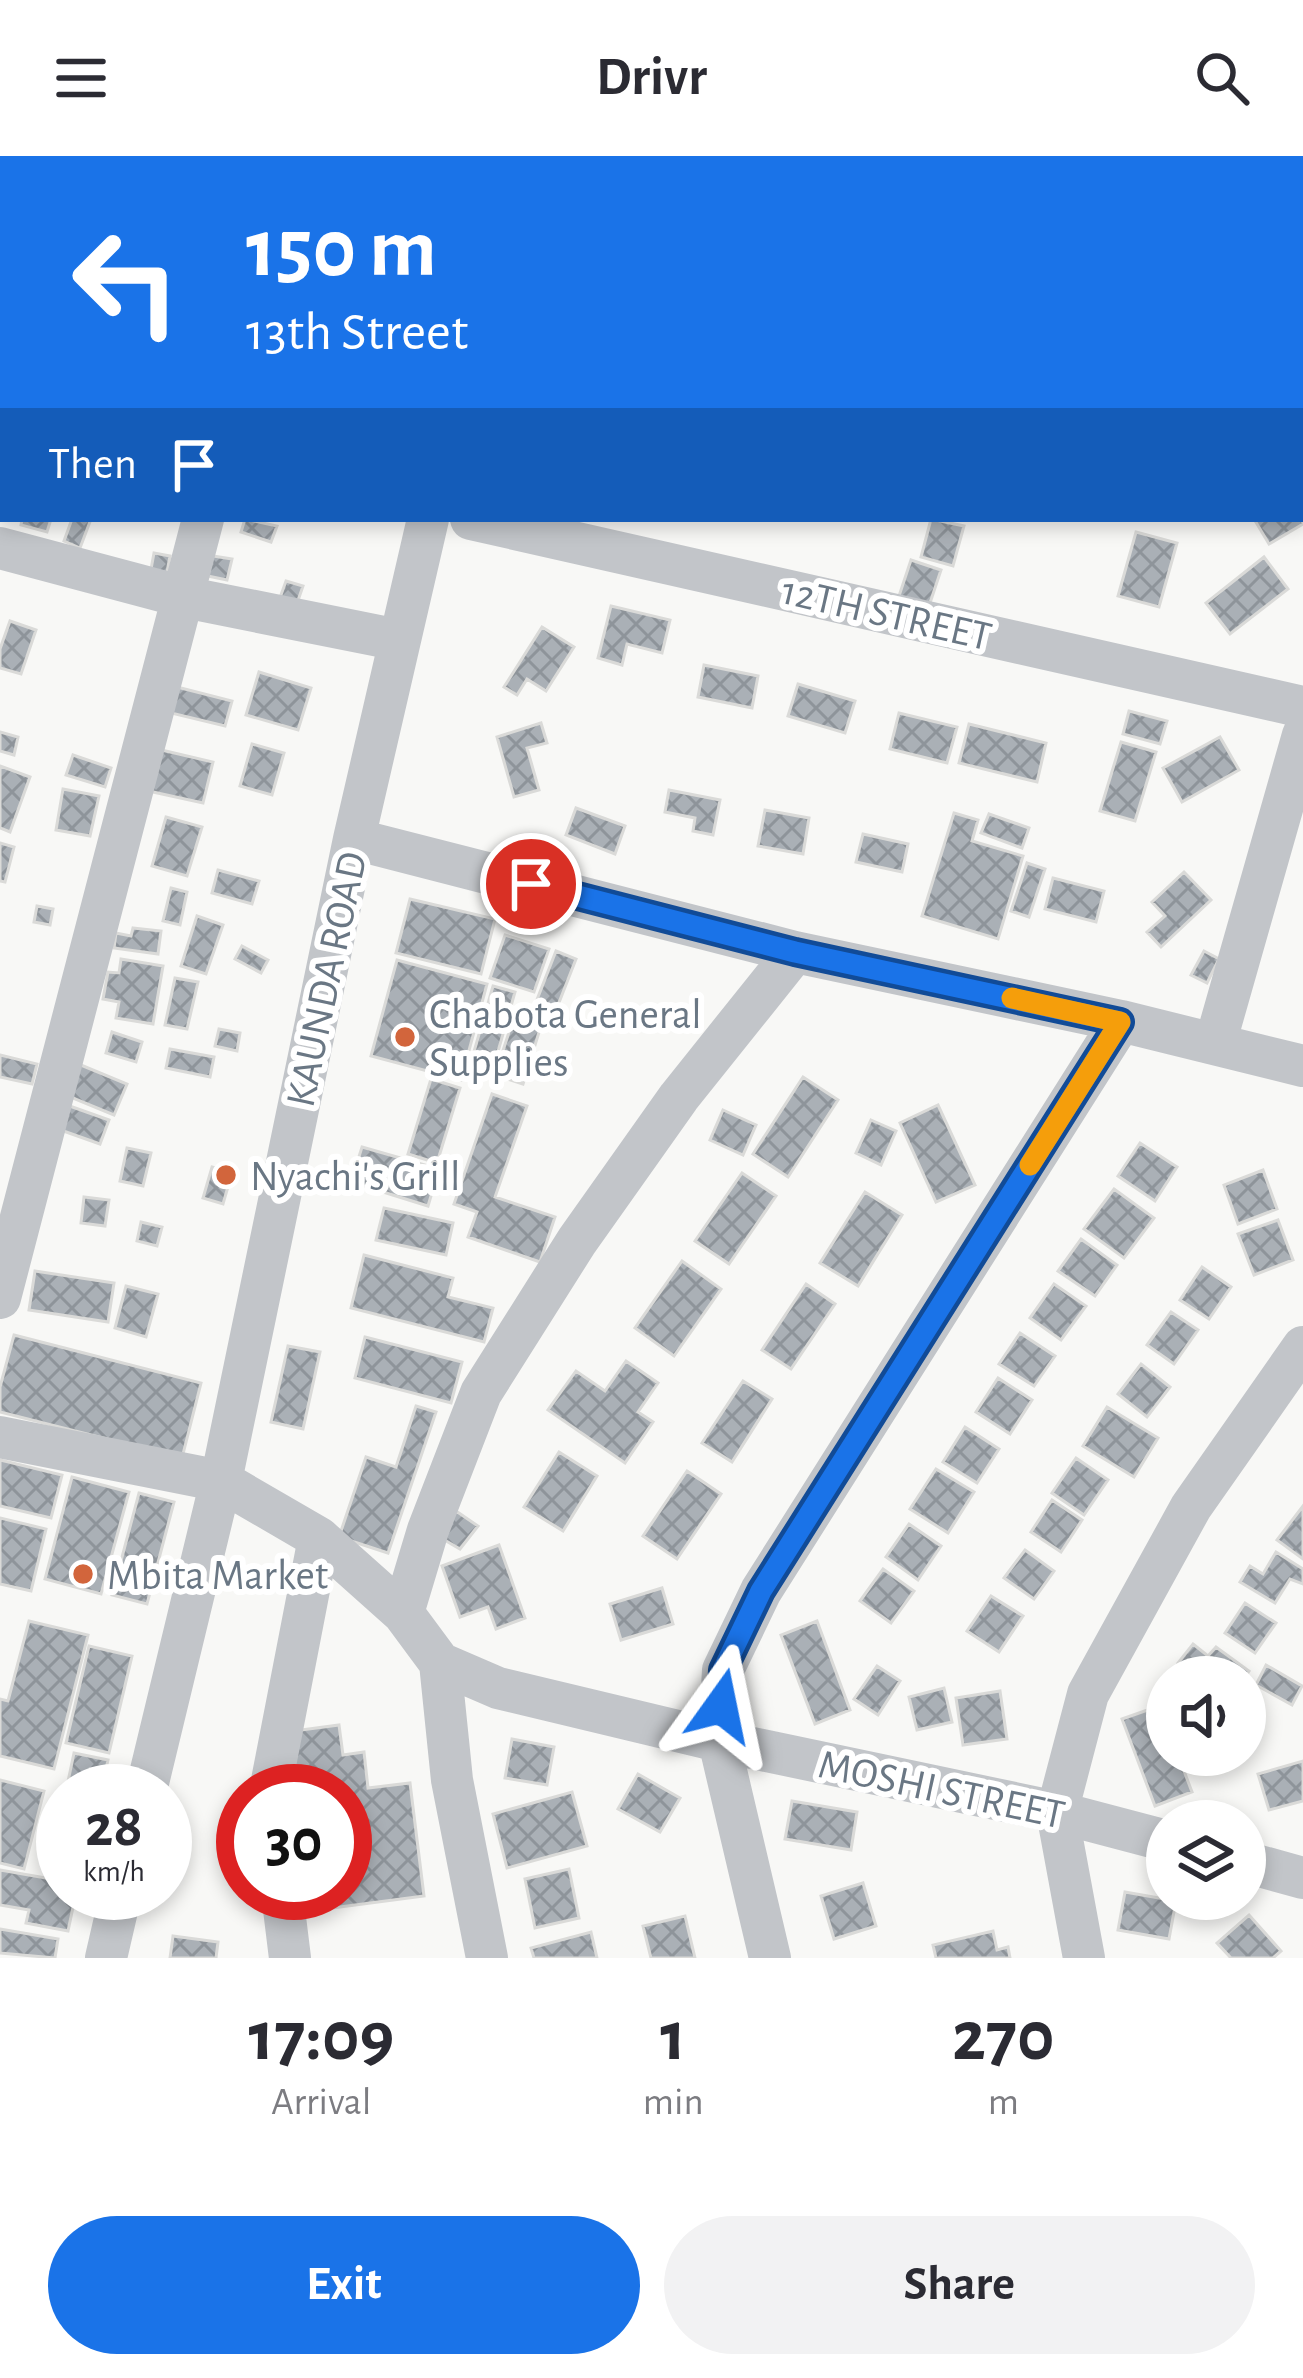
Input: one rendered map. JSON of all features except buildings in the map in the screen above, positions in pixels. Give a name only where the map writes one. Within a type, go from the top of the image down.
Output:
[{"type":"street","points":[[0,1298],[202,522]]},
{"type":"street","name":"KAUNDA ROAD","points":[[153,1764],[221,1481],[354,839],[427,522]]},
{"type":"street","name":"12TH STREET","points":[[484,522],[1303,706]]},
{"type":"street","points":[[0,551],[184,597],[399,640]]},
{"type":"street","points":[[1214,1044],[1303,735]]},
{"type":"street","points":[[354,839],[795,952],[1303,1066]]},
{"type":"street","points":[[403,1613],[428,1530],[481,1393],[577,1241],[666,1115],[795,952]]},
{"type":"street","points":[[770,1958],[719,1741],[723,1670],[761,1591],[1120,1022]]},
{"type":"street","points":[[1084,1958],[1057,1811],[1088,1694],[1191,1507],[1303,1347]]},
{"type":"street","points":[[0,1437],[221,1481],[319,1538],[403,1613],[440,1663],[452,1780],[487,1958]]},
{"type":"street","points":[[275,1764],[319,1538]]},
{"type":"street","name":"MOSHI STREET","points":[[440,1663],[498,1688],[719,1741],[1057,1811],[1146,1835]]},
{"type":"street","points":[[1266,1868],[1303,1878]]},
{"type":"street","points":[[106,1958],[115,1920]]},
{"type":"street","points":[[285,1920],[290,1958]]},
{"type":"slow traffic","points":[[1012,998],[1120,1022],[1030,1165]]},
{"type":"place","name":"Chabota General Supplies","points":[[405,1037]]},
{"type":"place","name":"Nyachi's Grill","points":[[226,1175]]},
{"type":"place","name":"Mbita Market","points":[[83,1574]]},
{"type":"route","points":[[531,884],[795,952],[1120,1022],[761,1591],[723,1670],[721,1706]]}]
